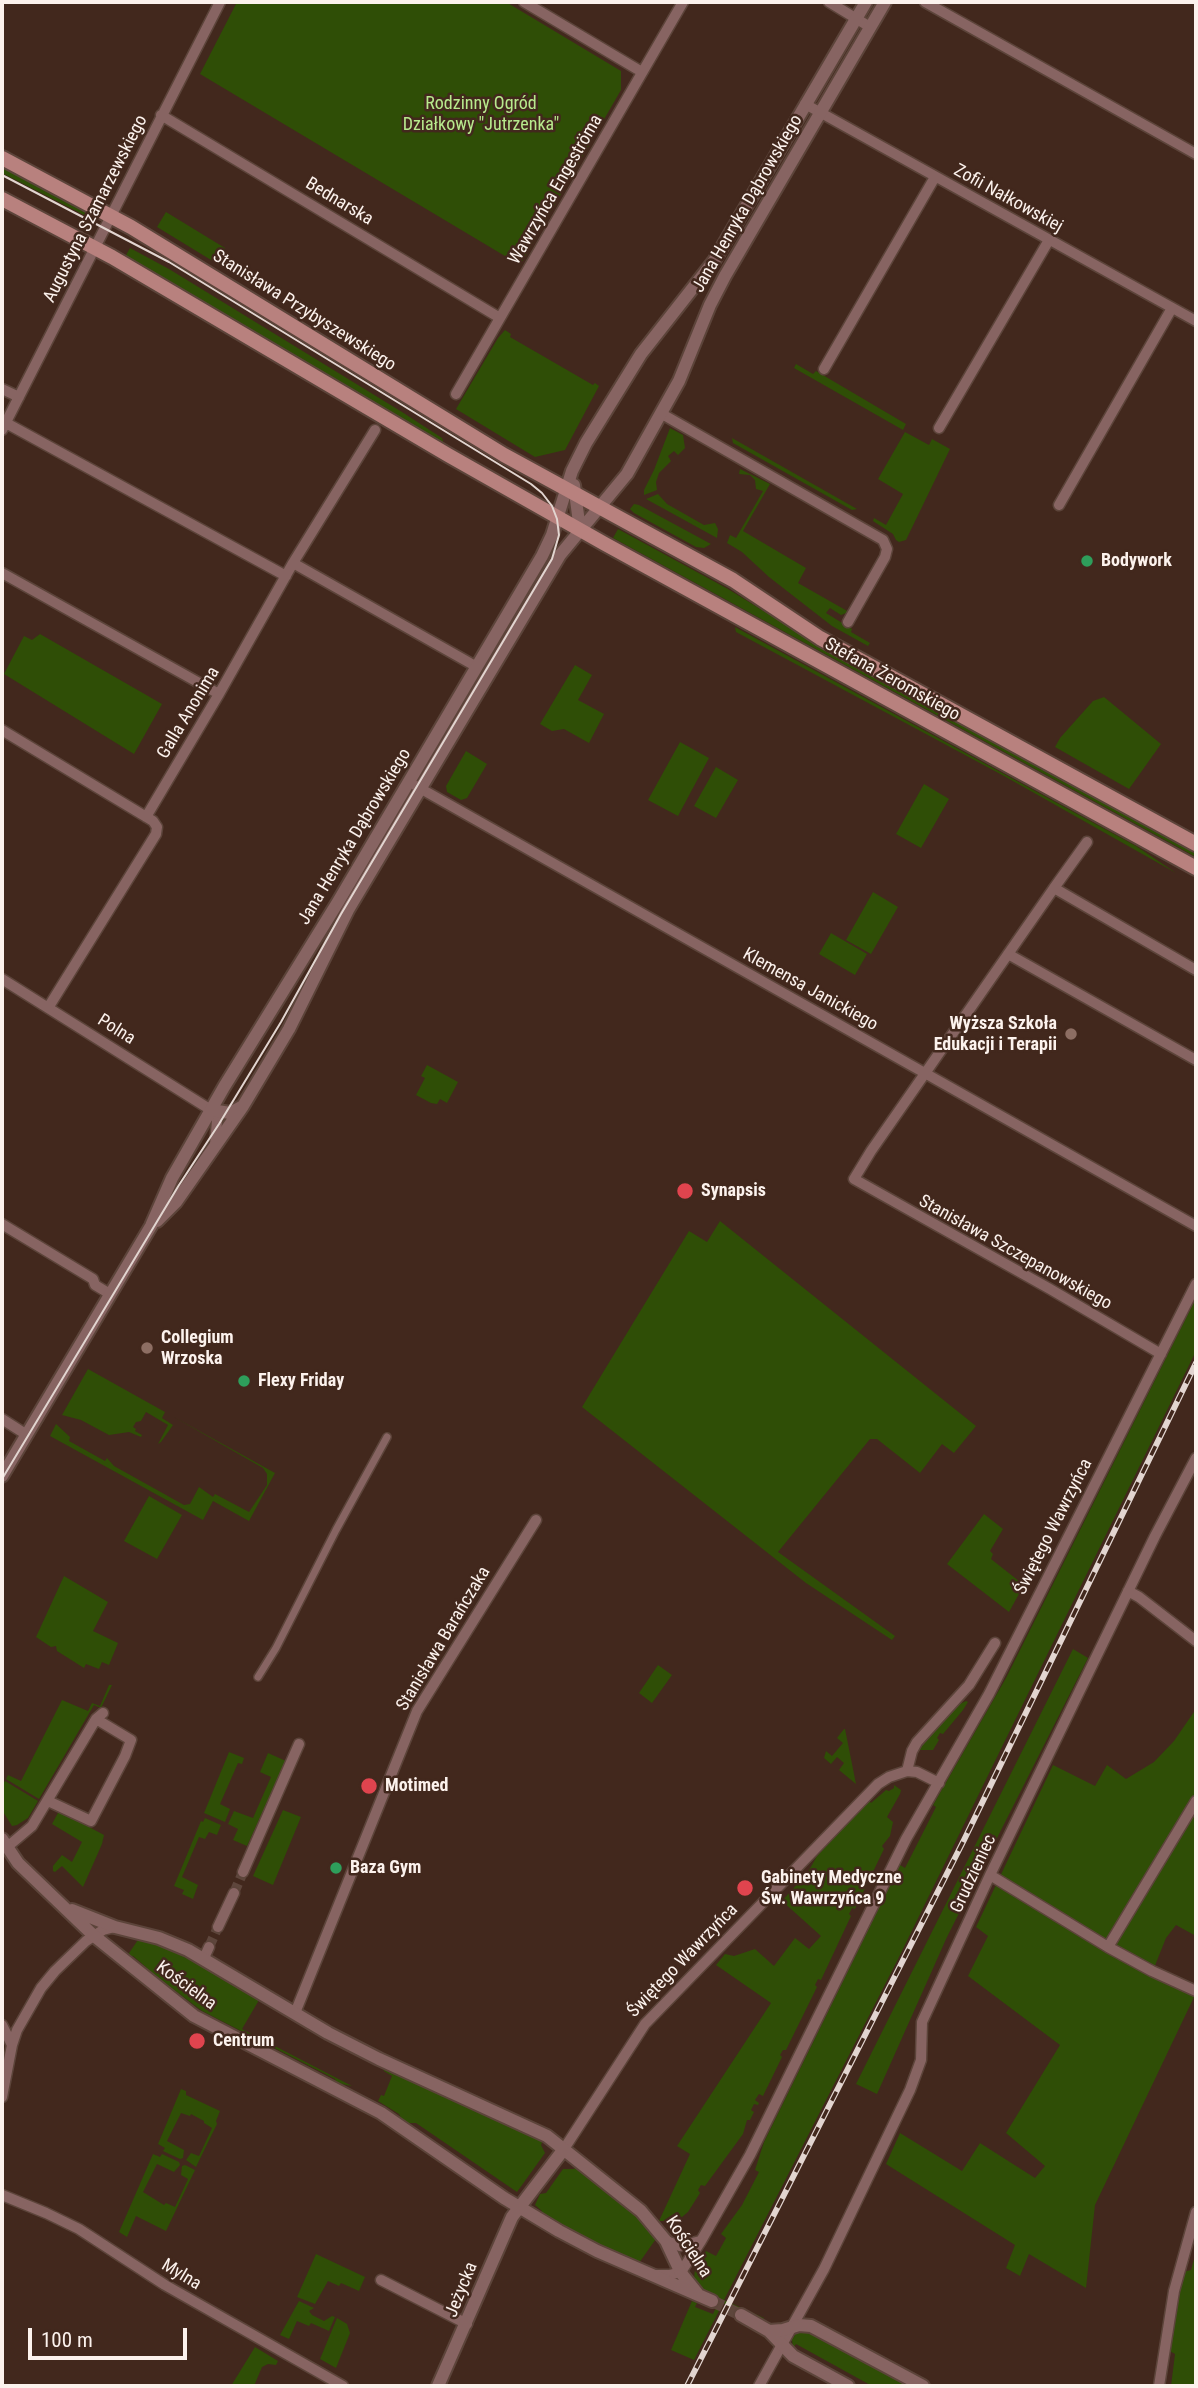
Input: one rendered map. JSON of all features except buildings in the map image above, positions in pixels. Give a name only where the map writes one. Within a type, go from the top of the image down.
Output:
[{"type":"main road","name":"Stanisława Przybyszewskiego","points":[[2,158],[111,215],[484,444],[581,496]]},
{"type":"main road","points":[[2,199],[95,247],[569,524]]},
{"type":"main road","name":"Stefana Żeromskiego","points":[[581,496],[733,580],[820,638],[1196,843]]},
{"type":"main road","name":"Stefana Żeromskiego","points":[[569,524],[1196,868]]},
{"type":"street","name":"Augustyna Szamarzewskiego","points":[[4,426],[220,2]]},
{"type":"street","points":[[524,2],[642,72]]},
{"type":"street","name":"Wawrzyńca Engeströma","points":[[456,394],[682,2]]},
{"type":"street","points":[[829,2],[870,27]]},
{"type":"street","name":"Jana Henryka Dąbrowskiego","points":[[2,1476],[151,1226],[172,1178],[211,1110],[560,555],[581,496],[576,460],[641,354],[714,261],[866,2]]},
{"type":"street","name":"Jana Henryka Dąbrowskiego","points":[[151,1226],[176,1202],[214,1150],[289,1029],[337,930],[477,667],[546,547],[569,524],[581,496],[627,474],[688,363],[710,305],[725,276],[885,2]]},
{"type":"street","points":[[926,2],[1196,154]]},
{"type":"street","name":"Zofii Nałkowskiej","points":[[805,104],[1196,321]]},
{"type":"street","name":"Bednarska","points":[[161,115],[500,318]]},
{"type":"street","points":[[824,369],[935,177]]},
{"type":"street","points":[[939,428],[1049,240]]},
{"type":"street","points":[[1059,505],[1172,308]]},
{"type":"street","points":[[2,388],[19,397]]},
{"type":"street","points":[[662,414],[883,540],[887,549],[886,557],[848,622]]},
{"type":"street","points":[[4,426],[286,576]]},
{"type":"street","name":"Galla Anonima","points":[[146,817],[293,563],[375,430]]},
{"type":"street","points":[[541,475],[566,471],[576,460]]},
{"type":"street","name":"Jana Henryka Dąbrowskiego","points":[[569,524],[581,496]]},
{"type":"street","points":[[293,563],[477,667]]},
{"type":"street","points":[[2,573],[219,694]]},
{"type":"street","points":[[2,730],[146,817],[155,823],[158,831],[48,1008]]},
{"type":"street","name":"Klemensa Janickiego","points":[[415,785],[1196,1226]]},
{"type":"street","points":[[925,1073],[1087,842]]},
{"type":"street","points":[[1054,888],[1196,970]]},
{"type":"street","points":[[1008,954],[1196,1060]]},
{"type":"street","name":"Polna","points":[[2,979],[211,1110]]},
{"type":"street","name":"Stanisława Szczepanowskiego","points":[[925,1073],[854,1180],[1161,1354]]},
{"type":"street","points":[[211,1110],[230,1113],[243,1106]]},
{"type":"street","points":[[211,1110],[217,1120],[214,1150]]},
{"type":"street","points":[[2,1224],[92,1279],[95,1285],[110,1294]]},
{"type":"street","name":"Świętego Wawrzyńca","points":[[678,2265],[701,2241],[750,2155],[894,1861],[989,1695],[1196,1284]]},
{"type":"street","points":[[2,1419],[27,1435]]},
{"type":"street","points":[[258,1677],[276,1648],[387,1437]]},
{"type":"street","name":"Grudzieniec","points":[[759,2386],[803,2310],[910,2090],[921,2060],[922,2022],[990,1875],[1196,1458]]},
{"type":"street","name":"Stanisława Barańczaka","points":[[295,2013],[417,1711],[536,1520]]},
{"type":"street","points":[[1128,1591],[1196,1641]]},
{"type":"street","points":[[939,1783],[918,1772],[907,1771],[912,1751],[969,1685],[995,1643]]},
{"type":"street","points":[[3,1845],[32,1826],[100,1716],[131,1740],[91,1821],[48,1801]]},
{"type":"street","points":[[243,1872],[299,1744]]},
{"type":"street","name":"Świętego Wawrzyńca","points":[[520,2208],[564,2149],[645,2024],[878,1784],[907,1771]]},
{"type":"street","points":[[1108,1947],[1196,1801]]},
{"type":"street","name":"Kościelna","points":[[3,1845],[93,1935],[194,2016],[381,2113],[520,2208],[597,2251],[699,2295]]},
{"type":"street","points":[[990,1875],[1108,1947],[1196,1991]]},
{"type":"street","points":[[218,1927],[234,1893]]},
{"type":"street","name":"Kościelna","points":[[67,1908],[115,1927],[206,1953],[328,2033],[547,2136],[641,2211],[667,2241],[687,2283],[699,2295]]},
{"type":"street","points":[[2,2097],[12,2045],[21,2021],[49,1977],[93,1935],[115,1927]]},
{"type":"street","points":[[121,1958],[115,1947],[118,1936],[122,1932],[140,1932]]},
{"type":"street","points":[[2,2025],[12,2045]]},
{"type":"street","name":"Mylna","points":[[2,2195],[93,2237],[165,2284],[342,2386]]},
{"type":"street","name":"Jeżycka","points":[[439,2386],[512,2217],[520,2208]]},
{"type":"street","points":[[1159,2386],[1168,2316],[1196,2212]]},
{"type":"street","points":[[667,2241],[680,2246],[701,2241]]},
{"type":"street","points":[[654,2275],[667,2274],[678,2265]]},
{"type":"street","points":[[381,2280],[467,2324]]},
{"type":"street","points":[[699,2295],[712,2301]]},
{"type":"street","points":[[803,2310],[805,2318],[813,2327]]},
{"type":"street","points":[[741,2315],[769,2331],[793,2356],[848,2386]]},
{"type":"street","points":[[769,2331],[805,2324],[923,2386]]},
{"type":"green space","name":"Rodzinny Ogród Działkowy \"Jutrzenka\"","points":[[237,2],[506,2],[621,71],[621,90],[520,265],[200,74]]},
{"type":"green space","points":[[2,165],[86,211],[84,215],[2,173]]},
{"type":"green space","points":[[166,212],[225,248],[216,263],[157,227]]},
{"type":"green space","points":[[130,248],[169,269],[402,412],[442,438],[444,444],[125,257]]},
{"type":"green space","points":[[505,330],[511,334],[510,337],[599,386],[565,450],[535,457],[456,409]]},
{"type":"green space","points":[[796,364],[813,374],[816,371],[906,424],[903,430],[794,368]]},
{"type":"green space","points":[[670,428],[683,435],[685,448],[678,455],[674,451],[668,456],[671,461],[659,473],[657,490],[644,495],[644,490]]},
{"type":"green space","points":[[905,432],[929,445],[932,439],[950,449],[906,540],[899,542],[893,534],[873,521],[874,518],[886,525],[903,494],[878,479]]},
{"type":"green space","points":[[732,438],[857,509],[852,510],[733,443]]},
{"type":"green space","points":[[740,469],[770,484],[743,531],[806,568],[798,583],[849,612],[841,615],[830,608],[826,613],[870,643],[868,646],[832,626],[769,577],[742,552],[727,543],[730,535],[736,538],[763,491],[756,489],[755,480],[750,475],[739,474]]},
{"type":"green space","points":[[658,494],[667,504],[704,525],[715,523],[718,529],[717,538],[646,499]]},
{"type":"green space","points":[[634,504],[711,544],[704,548],[696,547],[634,513],[630,509]]},
{"type":"green space","points":[[618,529],[728,589],[817,644],[1196,852],[1196,857],[613,538]]},
{"type":"green space","points":[[735,627],[1136,846],[1176,873],[1004,776],[736,632]]},
{"type":"green space","points":[[40,634],[162,704],[134,754],[4,674],[24,636],[32,640]]},
{"type":"green space","points":[[575,665],[592,675],[578,700],[604,714],[589,743],[564,729],[552,731],[540,724]]},
{"type":"green space","points":[[1104,697],[1161,744],[1129,789],[1055,747],[1093,701]]},
{"type":"green space","points":[[680,742],[709,758],[678,816],[648,800]]},
{"type":"green space","points":[[466,751],[487,764],[467,798],[461,800],[447,792],[446,786]]},
{"type":"green space","points":[[716,767],[738,780],[716,818],[694,806]]},
{"type":"green space","points":[[924,784],[949,799],[921,848],[896,834]]},
{"type":"green space","points":[[873,892],[898,907],[871,954],[846,940]]},
{"type":"green space","points":[[831,933],[867,954],[855,975],[819,954]]},
{"type":"green space","points":[[427,1065],[458,1082],[447,1103],[440,1099],[437,1104],[431,1103],[416,1095],[425,1078],[421,1076]]},
{"type":"green space","points":[[720,1221],[976,1426],[954,1453],[942,1444],[920,1473],[877,1439],[870,1439],[778,1552],[895,1636],[892,1640],[806,1583],[582,1407],[689,1231],[707,1242]]},
{"type":"green space","points":[[1196,1298],[1196,1351],[898,1959],[724,2300],[764,2318],[762,2321],[723,2303],[694,2360],[671,2350],[692,2301],[697,2303],[695,2307],[713,2314],[719,2301],[699,2288],[694,2279],[695,2269],[706,2251],[716,2256],[726,2238],[721,2234],[742,2205],[759,2172],[755,2170],[764,2142],[900,1865],[905,1868],[936,1807],[933,1805],[1006,1678]]},
{"type":"green space","points":[[88,1369],[165,1412],[162,1418],[173,1425],[161,1442],[158,1444],[168,1425],[146,1412],[141,1421],[136,1422],[133,1427],[141,1437],[129,1432],[109,1435],[81,1420],[62,1415]]},
{"type":"green space","points":[[174,1417],[275,1473],[249,1521],[213,1501],[203,1520],[50,1436],[56,1424],[70,1437],[69,1441],[105,1461],[107,1458],[114,1466],[184,1505],[190,1504],[199,1487],[213,1497],[215,1494],[249,1512],[267,1485],[267,1474],[263,1468]]},
{"type":"green space","points":[[149,1496],[182,1515],[157,1559],[124,1541]]},
{"type":"green space","points":[[984,1514],[1003,1529],[990,1551],[993,1554],[991,1559],[1024,1585],[1009,1612],[947,1564]]},
{"type":"green space","points":[[64,1576],[108,1602],[93,1631],[118,1643],[109,1665],[102,1662],[99,1669],[86,1664],[84,1668],[57,1651],[56,1646],[51,1647],[36,1637]]},
{"type":"green space","points":[[1073,1649],[1088,1658],[947,1937],[877,2094],[856,2084]]},
{"type":"green space","points":[[658,1665],[672,1675],[652,1703],[639,1693]]},
{"type":"green space","points":[[109,1685],[112,1685],[101,1708],[94,1705],[39,1799],[6,1779],[8,1775],[21,1781],[62,1700],[88,1711],[92,1703],[100,1706]]},
{"type":"green space","points":[[968,1702],[963,1710],[943,1734],[940,1733],[933,1750],[919,1750],[958,1705]]},
{"type":"green space","points":[[1196,1709],[1196,1936],[1176,1925],[1166,1938],[1154,1968],[1195,1995],[1095,2205],[1086,2288],[1029,2254],[1020,2276],[1006,2268],[1015,2245],[886,2164],[900,2133],[962,2171],[980,2143],[1035,2178],[1045,2166],[1006,2133],[1060,2045],[968,1976],[988,1936],[976,1927],[1053,1765],[1095,1786],[1107,1765],[1126,1779],[1154,1762],[1174,1741]]},
{"type":"green space","points":[[844,1729],[856,1784],[839,1770],[844,1763],[837,1757],[831,1764],[824,1758],[826,1751],[832,1756],[843,1743],[837,1738]]},
{"type":"green space","points":[[229,1752],[244,1758],[242,1764],[238,1763],[220,1804],[230,1809],[225,1822],[204,1813]]},
{"type":"green space","points":[[268,1753],[286,1761],[247,1846],[233,1840],[238,1829],[228,1824],[234,1811],[253,1818],[271,1777],[260,1772]]},
{"type":"green space","points":[[5,1781],[38,1801],[28,1818],[17,1825],[12,1826],[2,1810],[2,1786]]},
{"type":"green space","points":[[894,1785],[901,1790],[887,1817],[893,1822],[890,1836],[882,1846],[884,1849],[855,1909],[852,1908],[849,1914],[851,1916],[821,1980],[818,1979],[815,1985],[817,1987],[786,2050],[780,2055],[782,2057],[763,2096],[759,2094],[755,2100],[759,2103],[754,2104],[751,2110],[754,2112],[750,2120],[747,2120],[743,2134],[705,2186],[701,2185],[698,2190],[700,2193],[688,2212],[682,2217],[679,2216],[675,2223],[659,2221],[690,2154],[677,2146],[771,2003],[716,1965],[725,1954],[734,1956],[755,1949],[774,1966],[795,1938],[809,1949],[821,1936],[782,1901],[808,1872],[817,1856],[869,1800],[871,1803],[886,1790],[894,1788]]},
{"type":"green space","points":[[283,1810],[301,1817],[273,1885],[253,1876]]},
{"type":"green space","points":[[59,1811],[104,1835],[83,1887],[62,1866],[53,1871],[53,1866],[62,1855],[72,1862],[82,1842],[52,1824]]},
{"type":"green space","points":[[205,1818],[221,1825],[217,1835],[209,1832],[205,1839],[199,1837],[182,1877],[198,1885],[193,1899],[182,1894],[184,1890],[174,1886],[201,1821]]},
{"type":"green space","points":[[140,1937],[182,1953],[267,2001],[265,2004],[259,2000],[242,2029],[352,2086],[336,2083],[335,2079],[202,2011],[158,1978],[154,1979],[146,1973],[147,1968],[133,1956],[127,1956]]},
{"type":"green space","points":[[385,2067],[543,2140],[541,2145],[545,2153],[517,2192],[416,2123],[402,2120],[399,2114],[378,2101],[381,2095],[384,2096],[392,2076],[384,2071]]},
{"type":"green space","points":[[181,2089],[186,2091],[186,2095],[220,2111],[217,2124],[196,2167],[186,2160],[191,2153],[199,2156],[212,2128],[204,2121],[191,2114],[181,2113],[167,2141],[184,2150],[183,2158],[163,2151],[165,2148],[158,2144]]},
{"type":"green space","points":[[153,2154],[160,2157],[162,2154],[180,2165],[174,2172],[157,2164],[143,2192],[164,2205],[166,2203],[175,2207],[188,2179],[181,2175],[182,2166],[195,2170],[166,2231],[136,2216],[127,2237],[119,2232]]},
{"type":"green space","points":[[577,2165],[640,2216],[658,2236],[639,2263],[610,2252],[540,2214],[542,2211],[535,2205],[540,2194],[546,2193],[563,2169],[574,2169]]},
{"type":"green space","points":[[1196,2252],[1196,2386],[1171,2386],[1175,2354],[1168,2350],[1172,2322],[1183,2272],[1191,2270]]},
{"type":"green space","points":[[316,2254],[365,2277],[359,2291],[328,2281],[315,2304],[297,2297]]},
{"type":"green space","points":[[299,2301],[314,2308],[309,2311],[312,2315],[324,2321],[335,2317],[329,2331],[311,2323],[309,2326],[297,2321],[289,2339],[280,2335]]},
{"type":"green space","points":[[337,2318],[347,2324],[350,2333],[336,2368],[320,2359]]},
{"type":"green space","points":[[813,2332],[913,2386],[872,2386],[796,2344],[793,2348],[792,2340],[796,2333]]},
{"type":"green space","points":[[255,2347],[278,2361],[276,2365],[268,2364],[262,2367],[254,2386],[231,2386]]},
{"type":"tunnel","points":[[234,1893],[243,1872]]},
{"type":"tunnel","points":[[209,1947],[218,1927]]},
{"type":"tunnel","points":[[712,2301],[741,2315]]},
{"type":"tram line","points":[[2,175],[169,262],[531,484],[552,506],[559,535],[552,559],[341,914],[281,1022],[179,1185],[2,1479]]},
{"type":"railway","points":[[687,2386],[964,1840],[1196,1363]]},
{"type":"place","name":"Bodywork","points":[[1087,561]]},
{"type":"place","name":"Wyższa Szkoła Edukacji i Terapii","points":[[1071,1034]]},
{"type":"place","name":"Synapsis","points":[[685,1191]]},
{"type":"place","name":"Collegium Wrzoska","points":[[147,1348]]},
{"type":"place","name":"Flexy Friday","points":[[244,1381]]},
{"type":"place","name":"Motimed","points":[[369,1786]]},
{"type":"place","name":"Baza Gym","points":[[336,1868]]},
{"type":"place","name":"Gabinety Medyczne Św. Wawrzyńca 9","points":[[745,1888]]},
{"type":"place","name":"Centrum","points":[[197,2041]]}]
